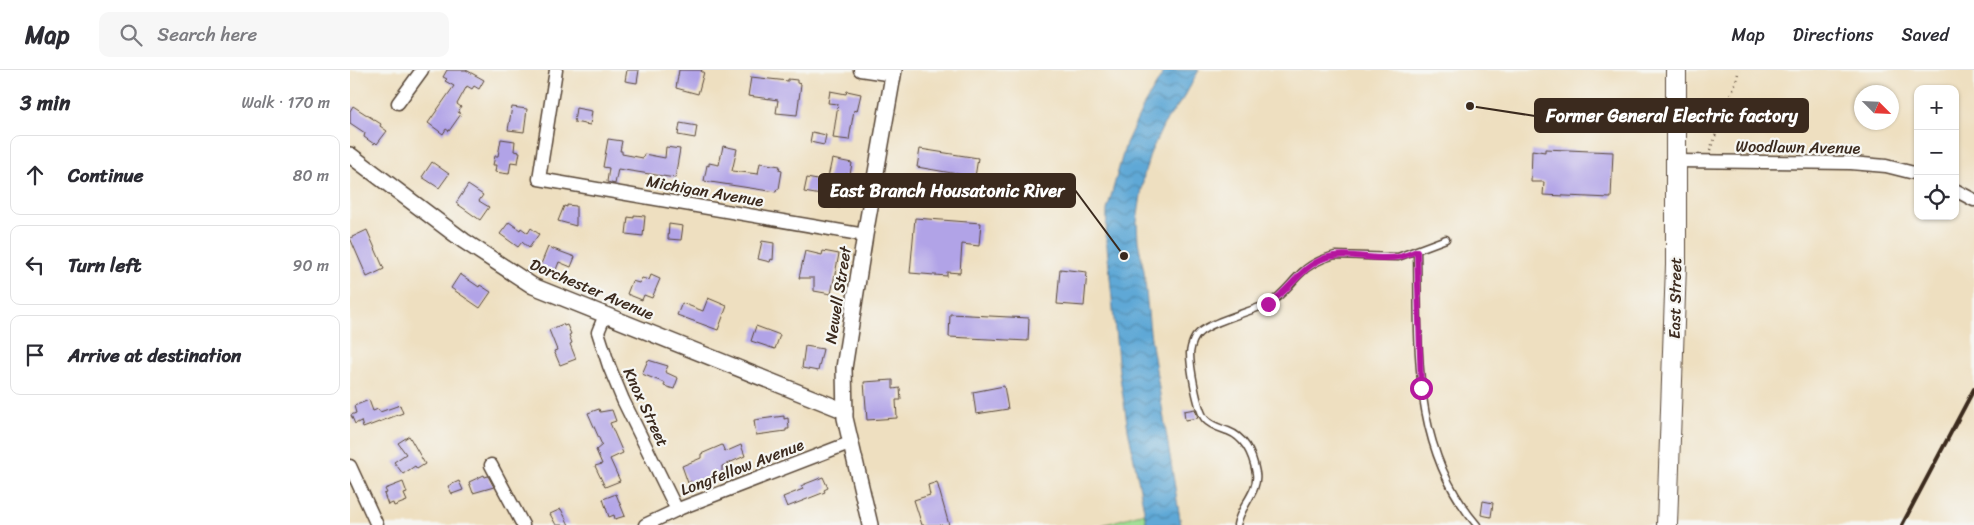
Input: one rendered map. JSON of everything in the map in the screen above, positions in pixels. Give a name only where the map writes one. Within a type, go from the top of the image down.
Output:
[{"type":"highway","name":"East Street","points":[[1667,525],[1672,430],[1677,161],[1676,70]]},
{"type":"street","points":[[398,103],[422,70]]},
{"type":"street","name":"Michigan Avenue","points":[[556,70],[539,179],[865,234]]},
{"type":"street","points":[[860,70],[894,73]]},
{"type":"street","name":"Newell Street","points":[[870,525],[845,411],[844,368],[865,234],[894,73]]},
{"type":"street","name":"Dorchester Avenue","points":[[350,155],[464,241],[533,286],[845,411]]},
{"type":"street","name":"Woodlawn Avenue","points":[[1677,161],[1851,163],[1886,166],[1914,173]]},
{"type":"street","points":[[1959,192],[1974,200]]},
{"type":"street","name":"Knox Street","points":[[605,315],[598,332],[609,366],[622,400],[677,510]]},
{"type":"street","name":"Longfellow Avenue","points":[[645,525],[677,510],[852,442]]},
{"type":"street","points":[[491,464],[523,525]]},
{"type":"street","points":[[350,466],[377,525]]},
{"type":"lane","points":[[1237,525],[1240,511],[1256,487],[1257,475],[1244,442],[1235,434],[1211,424],[1203,416],[1190,354],[1191,346],[1197,334],[1207,328],[1268,304],[1280,296],[1309,266],[1325,258],[1335,255],[1393,258],[1417,251],[1446,239]]},
{"type":"lane","points":[[1417,251],[1421,388],[1425,416],[1442,470],[1464,509],[1477,525]]},
{"type":"path","points":[[1706,161],[1736,84],[1738,70]]},
{"type":"green space","points":[[1144,513],[1147,525],[1102,525]]},
{"type":"water","points":[[1165,70],[1199,70],[1185,96],[1164,124],[1150,154],[1144,175],[1137,222],[1150,332],[1181,525],[1147,525],[1128,429],[1119,371],[1106,236],[1107,210],[1126,143],[1144,105]]},
{"type":"building","points":[[447,70],[466,70],[484,80],[479,89],[474,86],[472,89],[467,86],[457,104],[461,107],[458,112],[461,114],[449,131],[446,129],[443,134],[428,123],[454,86],[445,81],[447,79],[443,77]]},
{"type":"building","points":[[627,70],[639,70],[637,83],[625,81]]},
{"type":"building","points":[[679,70],[702,70],[701,72],[704,72],[698,94],[676,88]]},
{"type":"building","points":[[751,77],[788,81],[788,79],[797,80],[797,83],[801,84],[797,115],[776,113],[778,100],[748,96]]},
{"type":"building","points":[[830,91],[846,94],[847,91],[861,94],[857,111],[854,110],[849,140],[833,138],[838,104],[828,103]]},
{"type":"building","points":[[353,106],[381,124],[380,126],[387,131],[377,144],[364,137],[365,133],[350,123],[350,111]]},
{"type":"building","points":[[512,107],[527,109],[524,132],[508,130]]},
{"type":"building","points":[[576,108],[592,111],[590,125],[574,122]]},
{"type":"building","points":[[680,123],[697,126],[695,138],[678,135]]},
{"type":"building","points":[[812,132],[826,135],[824,145],[810,142]]},
{"type":"building","points":[[501,139],[515,141],[514,151],[520,152],[518,163],[511,162],[509,174],[495,172],[496,165],[493,165],[495,156],[498,156]]},
{"type":"building","points":[[608,139],[622,141],[620,151],[622,151],[622,154],[643,158],[644,154],[665,158],[666,147],[680,149],[675,178],[618,169],[615,184],[607,182],[609,168],[603,167]]},
{"type":"building","points":[[723,146],[737,149],[732,171],[758,174],[760,163],[780,166],[779,170],[782,171],[779,189],[776,192],[704,181],[707,165],[709,166],[709,163],[719,165]]},
{"type":"building","points":[[920,149],[978,158],[975,177],[917,167]]},
{"type":"building","points":[[1545,149],[1613,152],[1611,198],[1543,195],[1544,182],[1531,182],[1532,150],[1545,152]]},
{"type":"building","points":[[832,159],[852,163],[850,175],[846,174],[840,208],[823,206],[824,201],[820,201],[821,195],[804,192],[807,178],[827,182]]},
{"type":"building","points":[[432,162],[449,174],[439,188],[422,177]]},
{"type":"building","points":[[468,185],[483,195],[479,201],[489,207],[480,220],[456,203]]},
{"type":"building","points":[[567,205],[576,206],[576,226],[558,221],[564,206],[567,207]]},
{"type":"building","points":[[634,215],[645,216],[643,236],[626,234],[628,217],[634,218]]},
{"type":"building","points":[[915,218],[981,223],[979,246],[962,244],[960,273],[947,272],[947,276],[910,273]]},
{"type":"building","points":[[509,222],[520,230],[521,228],[528,233],[531,228],[539,234],[529,248],[522,242],[518,247],[500,234]]},
{"type":"building","points":[[669,224],[683,226],[681,240],[668,239]]},
{"type":"building","points":[[367,230],[384,269],[367,277],[350,238]]},
{"type":"building","points":[[762,241],[774,243],[773,260],[771,259],[770,262],[758,259]]},
{"type":"building","points":[[548,247],[575,257],[571,267],[559,262],[554,275],[539,269]]},
{"type":"building","points":[[805,251],[822,255],[823,251],[839,254],[831,294],[814,291],[814,278],[799,278]]},
{"type":"building","points":[[1060,269],[1087,272],[1084,306],[1057,304]]},
{"type":"building","points":[[460,274],[479,287],[480,285],[491,292],[480,308],[451,288]]},
{"type":"building","points":[[651,275],[660,279],[652,298],[644,295],[642,300],[627,294],[632,281],[639,283],[642,278],[649,280]]},
{"type":"building","points":[[708,298],[727,306],[718,330],[677,315],[682,303],[703,311]]},
{"type":"building","points":[[950,314],[1029,318],[1028,341],[949,337]]},
{"type":"building","points":[[563,324],[564,326],[567,325],[571,334],[569,335],[572,343],[570,344],[576,359],[560,365],[554,351],[557,350],[549,330]]},
{"type":"building","points":[[756,326],[780,335],[775,349],[751,341]]},
{"type":"building","points":[[805,346],[823,349],[818,371],[802,368]]},
{"type":"building","points":[[648,360],[668,366],[665,372],[678,378],[674,389],[664,386],[665,383],[642,374]]},
{"type":"building","points":[[893,380],[893,389],[900,388],[901,400],[896,400],[897,418],[867,420],[864,382]]},
{"type":"building","points":[[1004,386],[1008,409],[976,414],[973,392]]},
{"type":"building","points":[[369,400],[373,411],[378,409],[380,412],[400,405],[403,413],[363,428],[361,421],[355,424],[351,415],[356,413],[354,406]]},
{"type":"building","points":[[599,409],[600,412],[612,410],[616,421],[610,423],[623,453],[610,459],[620,481],[605,487],[595,466],[602,464],[596,450],[602,445],[588,413]]},
{"type":"building","points":[[1195,409],[1198,418],[1185,420],[1184,411]]},
{"type":"building","points":[[784,416],[784,419],[788,418],[789,429],[756,435],[754,420]]},
{"type":"building","points":[[409,436],[425,464],[417,469],[415,466],[403,474],[394,462],[406,454],[398,443]]},
{"type":"building","points":[[722,445],[725,452],[741,445],[745,456],[722,466],[722,472],[703,482],[693,486],[691,481],[688,483],[682,466],[701,458],[701,454]]},
{"type":"building","points":[[484,475],[485,477],[488,476],[494,487],[473,493],[469,482]]},
{"type":"building","points":[[823,477],[828,488],[824,490],[825,492],[787,507],[783,497],[803,489],[801,486],[805,484]]},
{"type":"building","points":[[459,481],[463,490],[452,494],[448,486]]},
{"type":"building","points":[[403,482],[407,493],[404,494],[407,501],[394,506],[393,503],[388,505],[384,494],[387,493],[385,489]]},
{"type":"building","points":[[937,482],[949,525],[922,525],[914,500],[930,495],[928,485]]},
{"type":"building","points":[[616,494],[625,516],[615,519],[614,515],[609,517],[603,499]]},
{"type":"building","points":[[1483,501],[1493,503],[1491,517],[1481,515]]},
{"type":"building","points":[[561,509],[569,525],[556,525],[550,514]]},
{"type":"railway","points":[[1902,525],[1974,389]]},
{"type":"place","name":"Former General Electric factory","points":[[1470,106]]},
{"type":"place","name":"East Branch Housatonic River","points":[[1124,256]]},
{"type":"route","points":[[1268,304],[1280,296],[1300,273],[1317,261],[1325,258],[1335,255],[1388,258],[1417,251],[1421,388]]}]
